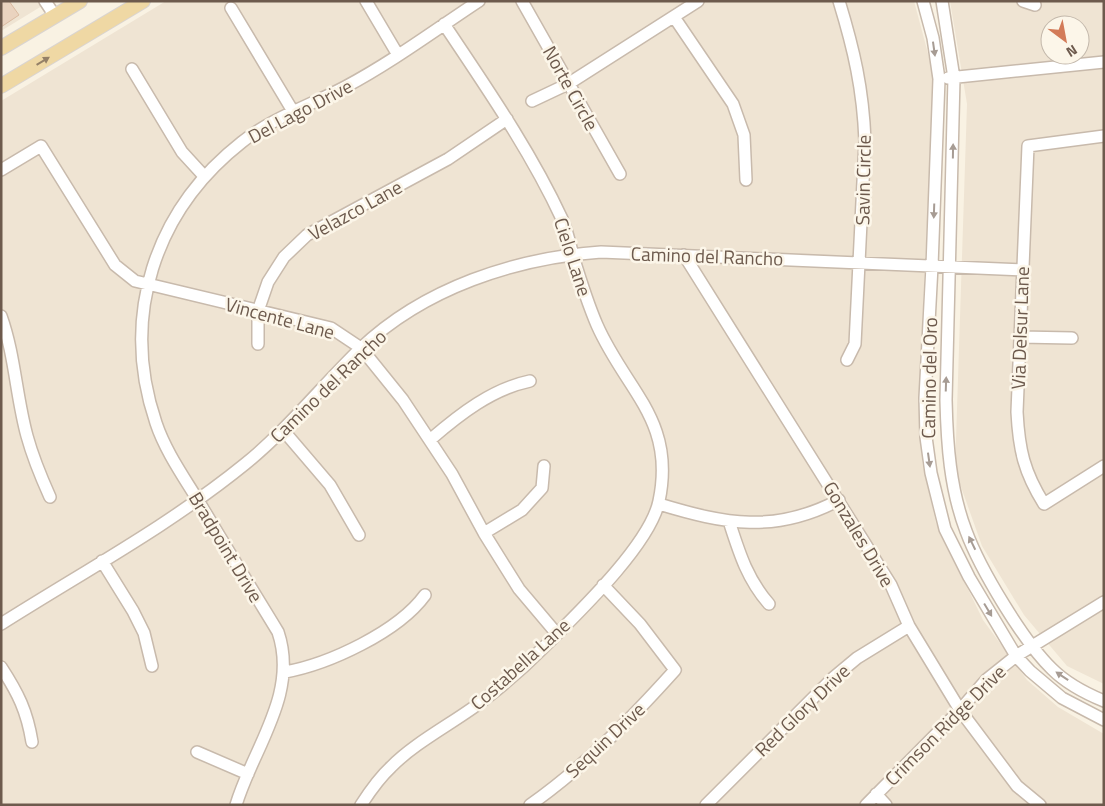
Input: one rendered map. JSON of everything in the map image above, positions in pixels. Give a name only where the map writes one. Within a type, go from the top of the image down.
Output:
[{"type":"main road","points":[[1,48],[80,1]]},
{"type":"main road","points":[[1,86],[143,1]]},
{"type":"street","points":[[46,1],[55,16]]},
{"type":"street","points":[[366,1],[398,55]]},
{"type":"street","name":"Del Lago Drive","points":[[147,285],[157,253],[169,226],[204,176],[242,142],[263,128],[346,87],[479,1]]},
{"type":"street","name":"Norte Circle","points":[[522,1],[620,174]]},
{"type":"street","points":[[532,101],[568,84],[698,1]]},
{"type":"street","name":"Savin Circle","points":[[840,1],[856,58],[864,110],[865,141],[855,344],[847,360]]},
{"type":"street","name":"Camino del Oro","points":[[923,1],[933,38],[938,79],[932,266],[925,398],[926,437],[931,473],[945,528],[969,577],[1016,656],[1062,698],[1104,720]]},
{"type":"street","name":"Camino del Oro","points":[[942,1],[954,78],[946,400],[947,440],[952,475],[966,531],[990,580],[1032,646],[1053,670],[1091,696],[1104,701]]},
{"type":"street","points":[[1023,1],[1035,5]]},
{"type":"street","points":[[231,8],[294,112]]},
{"type":"street","points":[[674,17],[733,104],[744,135],[746,180]]},
{"type":"street","name":"Cielo Lane","points":[[444,24],[507,119],[563,220],[583,291],[597,326],[615,360],[652,418],[661,445],[664,474],[659,504]]},
{"type":"street","points":[[938,79],[1104,62]]},
{"type":"street","points":[[132,69],[182,152],[204,176]]},
{"type":"street","name":"Velazco Lane","points":[[258,344],[258,311],[268,282],[284,257],[307,235],[448,159],[507,119]]},
{"type":"street","name":"Via Delsur Lane","points":[[1104,136],[1028,146],[1017,412],[1019,449],[1029,480],[1044,504],[1104,466]]},
{"type":"street","name":"Vincente Lane","points":[[1,170],[42,146],[115,265],[135,281],[331,328],[361,348],[403,400],[431,439],[484,533],[519,589],[557,634]]},
{"type":"street","name":"Camino del Rancho","points":[[1,624],[197,500],[245,464],[283,430],[361,348],[381,332],[431,299],[490,273],[519,264],[573,254],[601,252],[1023,270]]},
{"type":"street","name":"Gonzales Drive","points":[[684,255],[891,585],[908,626],[960,710],[1017,786],[1040,805]]},
{"type":"street","name":"Bradpoint Drive","points":[[147,285],[141,338],[144,375],[156,424],[178,469],[278,632],[283,646],[285,672],[279,702],[236,805]]},
{"type":"street","points":[[1,316],[10,343],[27,435],[36,466],[50,497]]},
{"type":"street","points":[[1020,337],[1072,338]]},
{"type":"street","points":[[431,439],[477,404],[512,384],[530,381]]},
{"type":"street","points":[[283,430],[330,485],[359,535]]},
{"type":"street","points":[[484,533],[522,510],[542,488],[544,466]]},
{"type":"street","points":[[659,504],[729,521],[756,523],[784,521],[818,511],[839,500]]},
{"type":"street","name":"Costabella Lane","points":[[361,805],[375,784],[393,765],[485,699],[557,634],[630,556],[648,532],[659,504]]},
{"type":"street","points":[[729,521],[743,565],[757,591],[769,604]]},
{"type":"street","points":[[102,561],[134,611],[144,633],[152,666]]},
{"type":"street","name":"Sequin Drive","points":[[530,805],[584,762],[636,712],[675,670],[640,624],[603,585]]},
{"type":"street","points":[[285,672],[309,668],[400,621],[425,595]]},
{"type":"street","name":"Crimson Ridge Drive","points":[[866,805],[960,710],[986,680],[1016,656],[1104,602]]},
{"type":"street","name":"Red Glory Drive","points":[[706,805],[833,678],[857,658],[908,626]]},
{"type":"street","points":[[1,667],[21,698],[28,719],[32,742]]},
{"type":"street","points":[[197,752],[248,774]]},
{"type":"street","points":[[876,794],[886,805]]},
{"type":"shaded area","points":[[1,1],[50,1],[1,31]]},
{"type":"shaded area","points":[[166,1],[914,1],[934,76],[921,348],[922,462],[936,523],[983,620],[1027,680],[1058,707],[1104,734],[1104,805],[1,805],[1,101]]},
{"type":"shaded area","points":[[950,1],[1104,1],[1104,684],[1067,666],[1024,615],[982,546],[955,470],[967,104]]},
{"type":"building","points":[[1,1],[9,1],[19,15],[1,27]]}]
